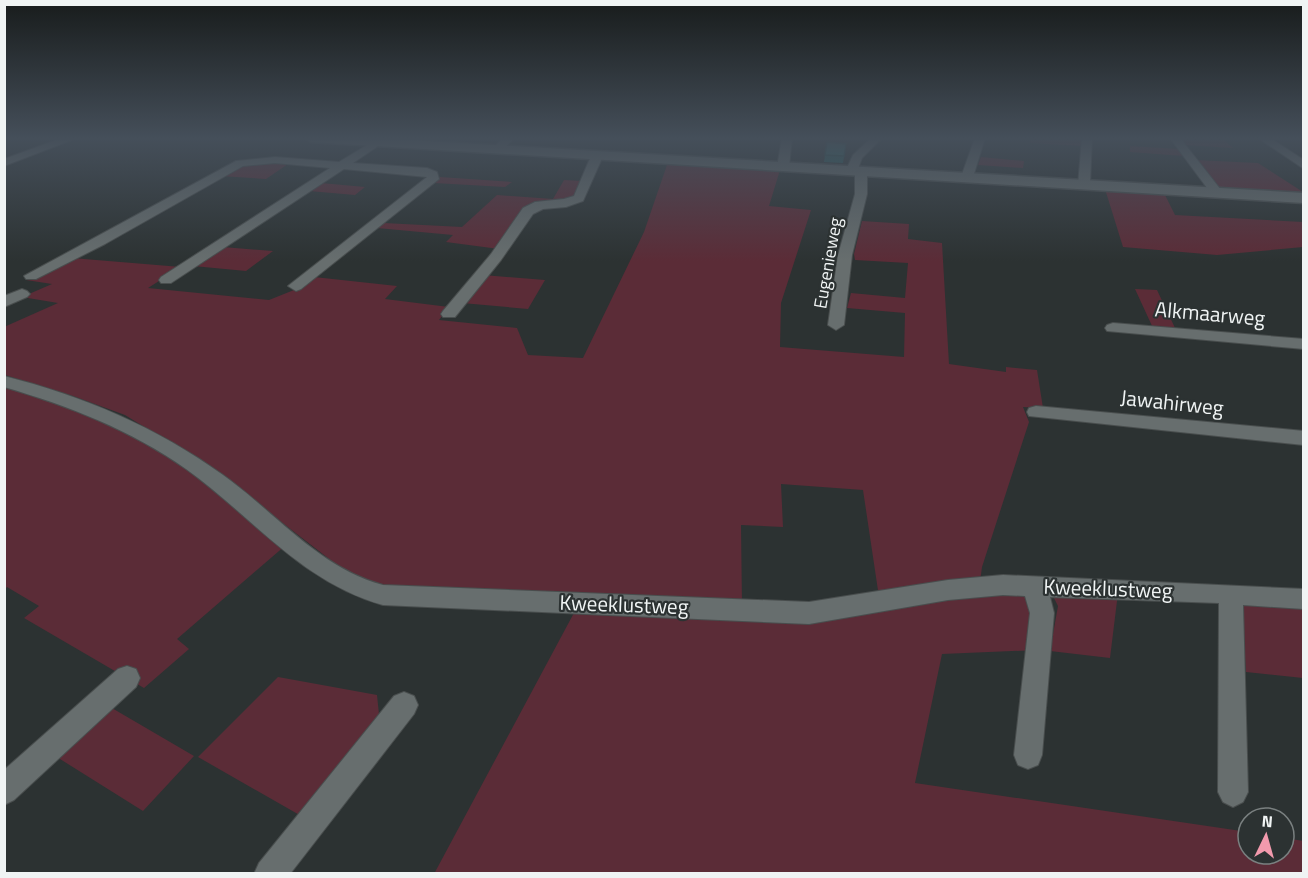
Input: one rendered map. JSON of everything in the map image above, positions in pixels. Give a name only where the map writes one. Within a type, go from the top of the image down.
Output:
[{"type":"street","points":[[31,276],[100,241],[211,179]]},
{"type":"street","points":[[166,279],[322,179]]},
{"type":"street","points":[[296,286],[433,179]]},
{"type":"street","points":[[449,314],[496,256],[528,211],[540,205],[566,203],[579,198],[587,179]]},
{"type":"street","name":"Eugenieweg","points":[[836,325],[845,255],[861,194],[858,179]]},
{"type":"street","points":[[996,179],[1304,198]]},
{"type":"street","points":[[1084,179],[1084,185]]},
{"type":"street","points":[[1206,179],[1217,193]]},
{"type":"street","points":[[4,302],[22,294]]},
{"type":"street","name":"Alkmaarweg","points":[[1113,328],[1304,344]]},
{"type":"street","name":"Kweeklustweg","points":[[4,381],[108,414],[154,437],[218,482],[313,560],[349,584],[383,595],[809,613],[948,590],[1003,585],[1304,599]]},
{"type":"street","name":"Jawahirweg","points":[[1036,412],[1304,438]]},
{"type":"street","points":[[1029,755],[1042,613],[1035,587]]},
{"type":"street","points":[[1231,594],[1233,792]]},
{"type":"street","points":[[4,790],[127,678]]},
{"type":"street","points":[[270,873],[404,705]]},
{"type":"shaded area","points":[[438,179],[512,182],[505,187],[434,183]]},
{"type":"shaded area","points":[[662,179],[777,179],[769,206],[811,210],[781,303],[780,347],[904,357],[905,313],[847,308],[851,293],[905,298],[908,263],[855,260],[854,254],[862,221],[909,224],[908,239],[942,243],[949,364],[1006,372],[1006,367],[1037,370],[1043,408],[1023,407],[1029,422],[982,567],[980,582],[879,597],[863,490],[781,484],[783,527],[741,525],[742,606],[376,586],[337,565],[214,470],[125,415],[5,375],[4,327],[58,303],[22,297],[52,284],[26,280],[72,258],[181,267],[148,288],[269,300],[299,288],[314,277],[397,286],[385,299],[449,307],[439,320],[517,328],[528,355],[583,358],[644,232]]},
{"type":"shaded area","points":[[1210,179],[1283,179],[1303,192],[1303,196],[1225,190],[1217,187]]},
{"type":"shaded area","points":[[564,180],[583,181],[576,198],[537,204],[499,249],[446,242],[453,235],[377,228],[384,223],[462,227],[497,195],[553,199]]},
{"type":"shaded area","points":[[321,183],[365,187],[355,195],[309,191]]},
{"type":"shaded area","points":[[1105,189],[1164,193],[1175,215],[1303,222],[1303,247],[1217,255],[1123,247]]},
{"type":"shaded area","points":[[223,247],[273,251],[246,271],[193,266]]},
{"type":"shaded area","points":[[483,275],[545,280],[528,309],[462,303]]},
{"type":"shaded area","points":[[1135,289],[1157,290],[1176,330],[1153,328]]},
{"type":"shaded area","points":[[4,385],[68,405],[160,446],[286,545],[177,639],[189,649],[144,688],[24,618],[39,606],[7,587],[5,589]]},
{"type":"shaded area","points":[[1034,592],[1039,650],[942,654],[915,783],[1236,830],[1236,866],[1296,866],[1296,840],[1304,841],[1303,874],[434,874],[575,611]]},
{"type":"shaded area","points":[[1118,593],[1110,658],[1050,651],[1058,606],[1052,594]]},
{"type":"shaded area","points":[[1241,599],[1303,604],[1303,678],[1246,672]]},
{"type":"shaded area","points":[[278,677],[377,695],[380,724],[303,817],[198,757]]},
{"type":"shaded area","points":[[105,704],[194,756],[143,811],[52,754]]}]
